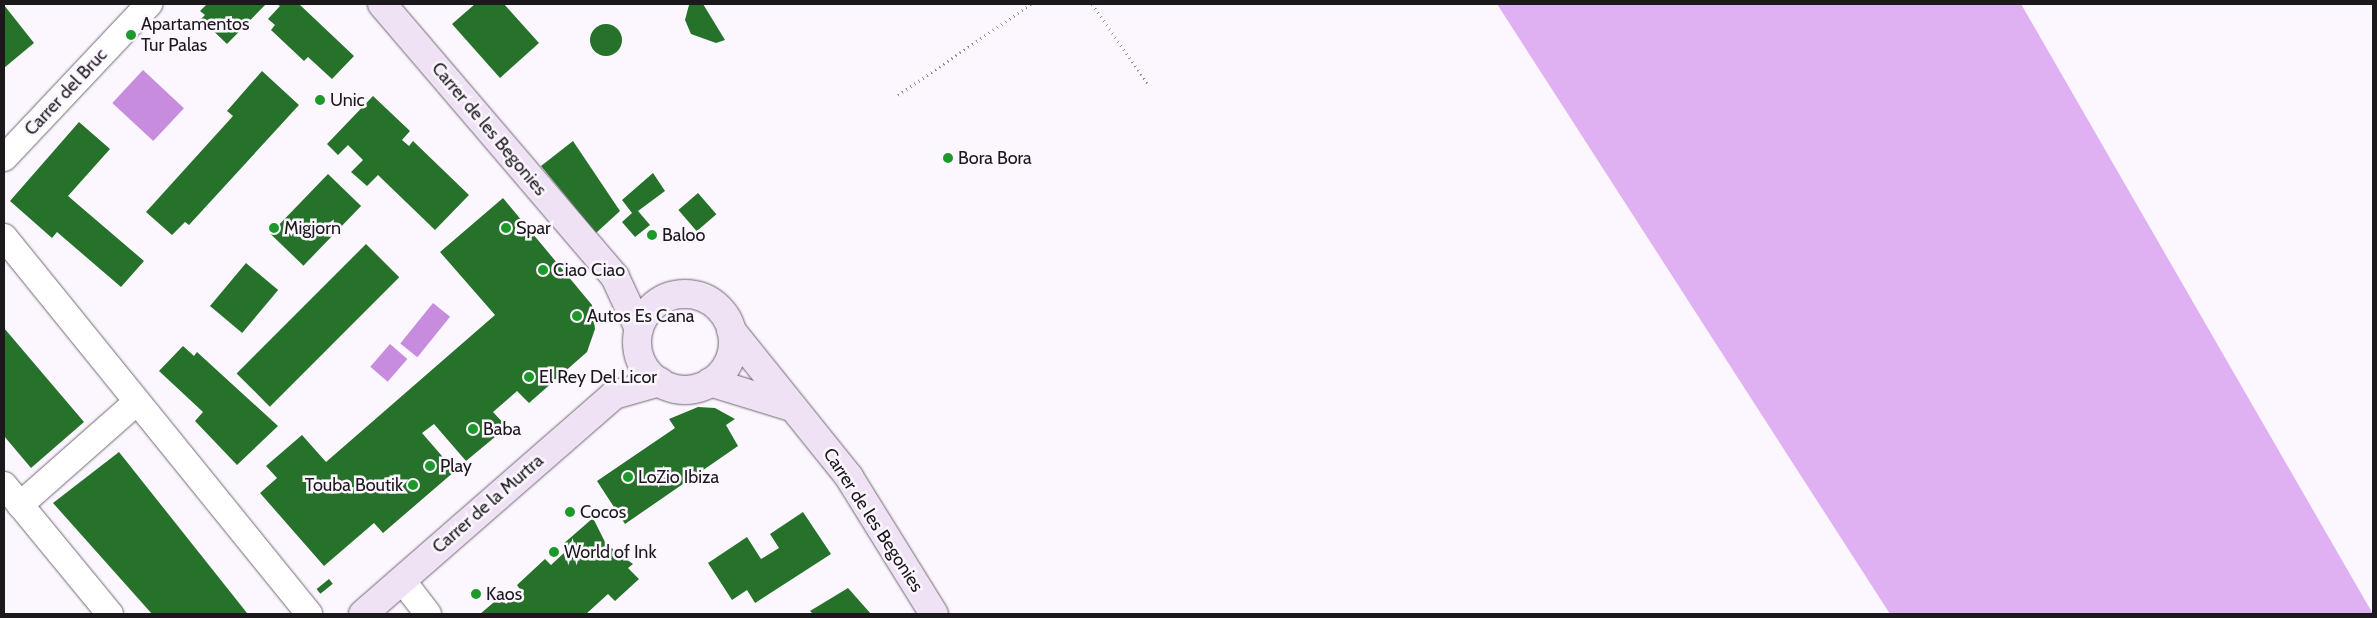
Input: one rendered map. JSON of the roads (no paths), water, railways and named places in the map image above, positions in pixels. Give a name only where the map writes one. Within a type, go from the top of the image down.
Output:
[{"type":"street","name":"Carrer del Bruc","points":[[4,158],[149,4]]},
{"type":"street","name":"Carrer de les Begonies","points":[[382,4],[615,277]]},
{"type":"street","points":[[7,247],[137,402],[309,614]]},
{"type":"street","points":[[615,277],[667,297]]},
{"type":"street","points":[[615,277],[638,333],[644,366],[660,382],[681,390],[710,382],[730,360],[731,330],[721,310],[710,301],[689,294],[667,297],[649,310],[638,333]]},
{"type":"street","name":"Carrer de les Begonies","points":[[731,330],[788,406],[849,476],[934,614]]},
{"type":"street","name":"Carrer de la Murtra","points":[[614,395],[638,333]]},
{"type":"street","name":"Carrer de la Murtra","points":[[363,614],[614,395],[660,382]]},
{"type":"street","points":[[710,382],[788,406]]},
{"type":"street","points":[[20,505],[137,402]]},
{"type":"street","points":[[4,485],[110,614]]},
{"type":"street","points":[[402,580],[428,614]]},
{"type":"place","name":"Apartamentos Tur Palas","points":[[131,35]]},
{"type":"place","name":"Unic","points":[[320,100]]},
{"type":"place","name":"Bora Bora","points":[[948,158]]},
{"type":"place","name":"Migjorn","points":[[274,228]]},
{"type":"place","name":"Spar","points":[[506,228]]},
{"type":"place","name":"Baloo","points":[[652,235]]},
{"type":"place","name":"Ciao Ciao","points":[[543,270]]},
{"type":"place","name":"Autos Es Cana","points":[[577,316]]},
{"type":"place","name":"El Rey Del Licor","points":[[529,377]]},
{"type":"place","name":"Baba","points":[[473,429]]},
{"type":"place","name":"Play","points":[[430,466]]},
{"type":"place","name":"LoZio Ibiza","points":[[628,477]]},
{"type":"place","name":"Touba Boutik","points":[[413,485]]},
{"type":"place","name":"Cocos","points":[[570,512]]},
{"type":"place","name":"World of Ink","points":[[554,552]]},
{"type":"place","name":"Kaos","points":[[476,594]]}]
